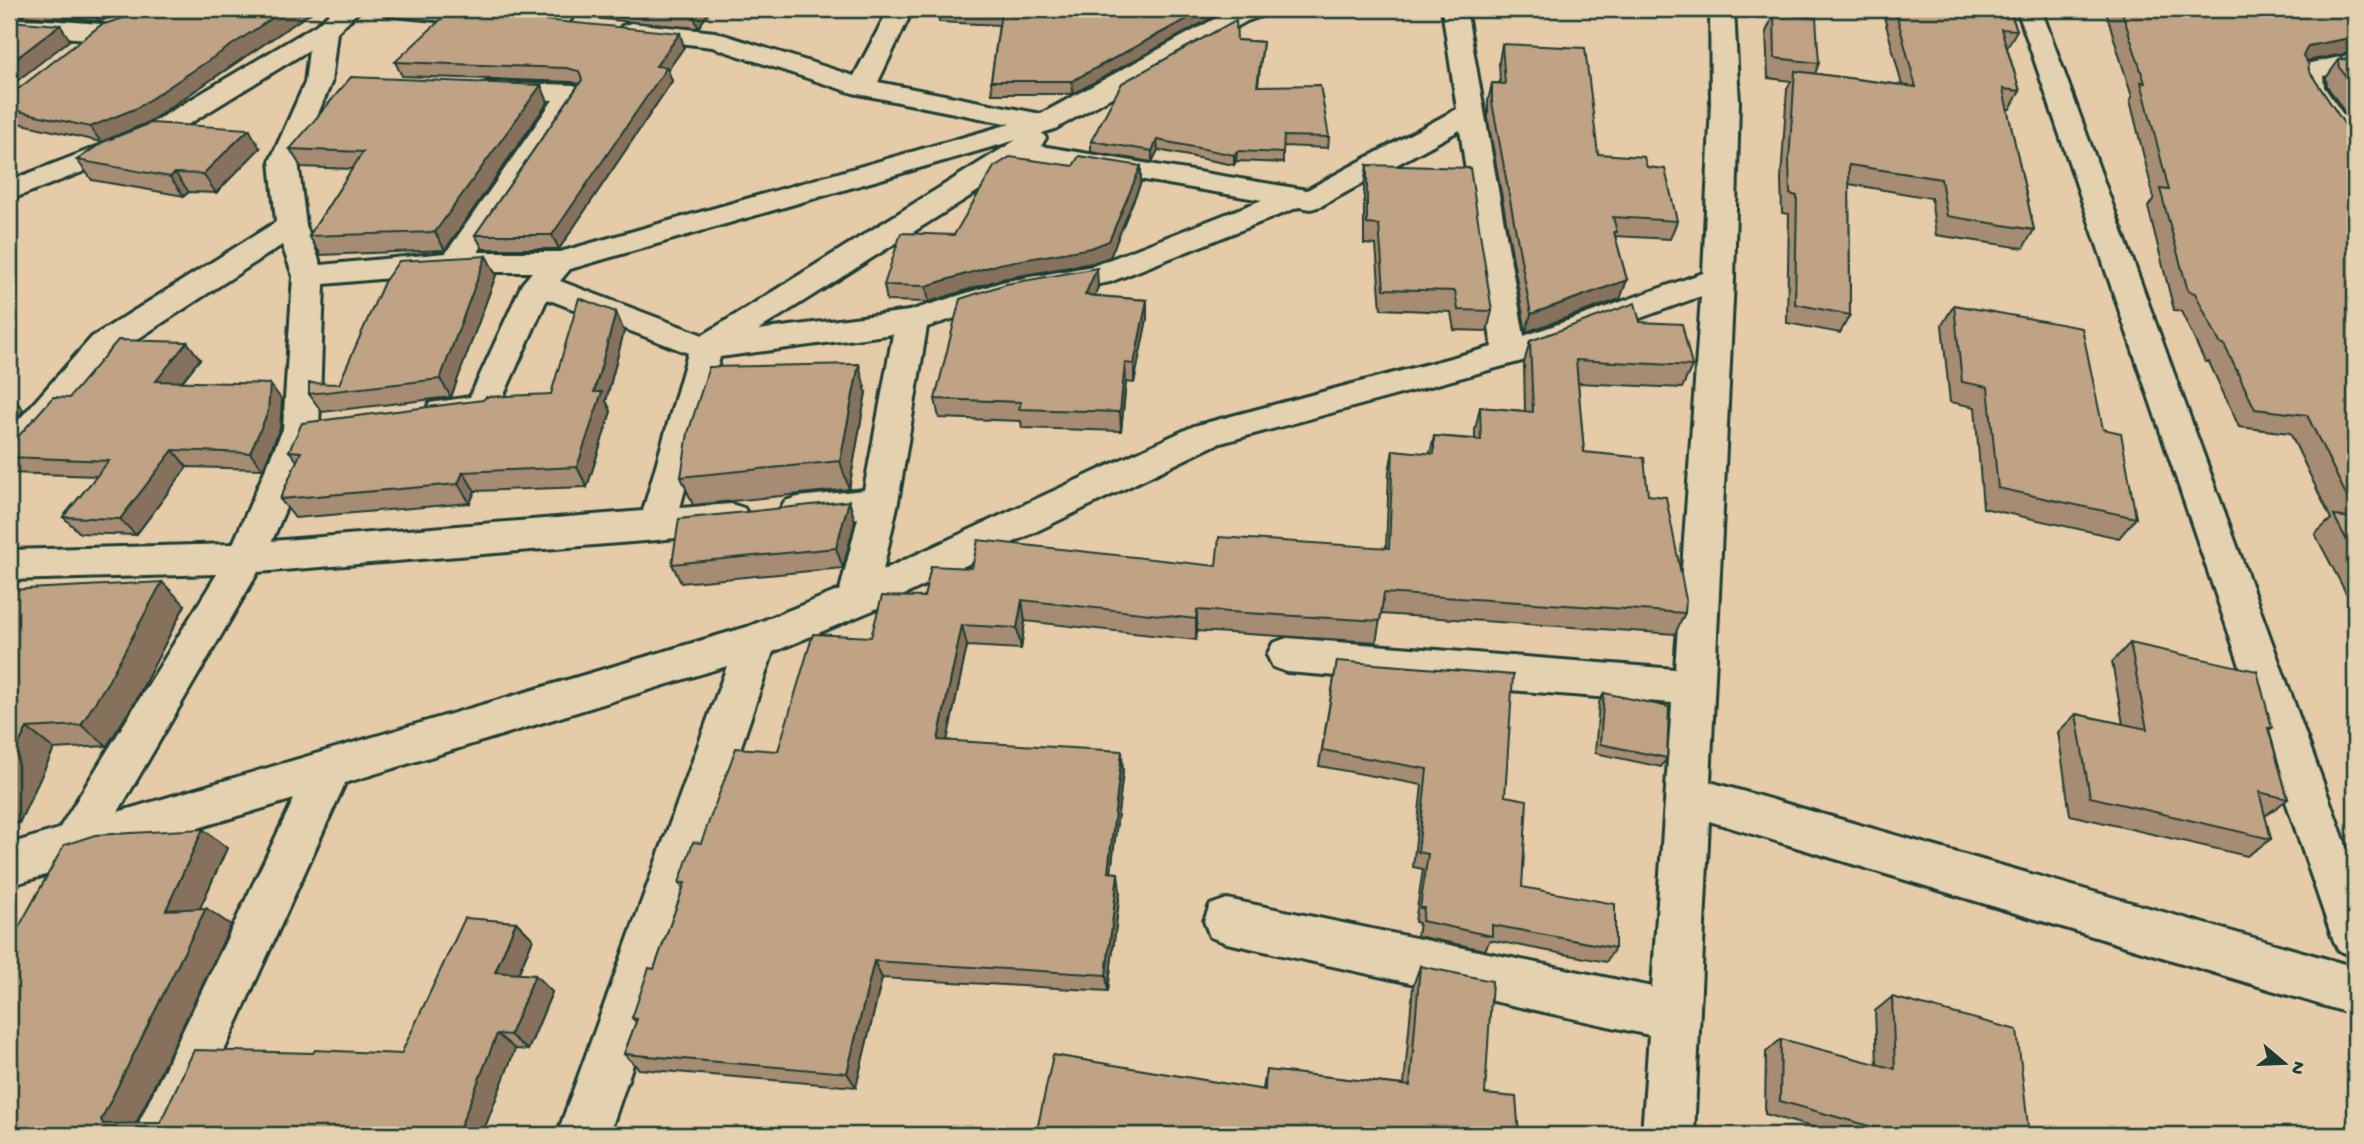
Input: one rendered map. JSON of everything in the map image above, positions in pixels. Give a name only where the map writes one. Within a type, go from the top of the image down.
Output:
[{"type":"street","points":[[393,9],[566,19]]},
{"type":"street","points":[[862,87],[901,9]]},
{"type":"street","points":[[417,415],[482,408],[549,273],[1045,123],[1238,16],[1258,9]]},
{"type":"street","points":[[1454,9],[1510,353]]},
{"type":"street","points":[[1668,1135],[1718,279],[1725,103],[1722,9]]},
{"type":"street","points":[[2029,9],[2355,934]]},
{"type":"street","points":[[48,893],[246,558],[314,427],[309,276],[292,226],[284,161],[331,84],[337,19]]},
{"type":"street","points":[[9,191],[148,137],[337,19]]},
{"type":"street","points":[[9,25],[113,28],[70,56]]},
{"type":"street","points":[[607,29],[715,40],[862,87],[1045,123]]},
{"type":"street","points":[[2355,62],[2305,72],[2311,79],[2311,88],[2355,153]]},
{"type":"street","points":[[456,262],[572,93],[465,89]]},
{"type":"street","points":[[1022,151],[1311,200],[1470,113]]},
{"type":"street","points":[[657,526],[706,348],[1022,151],[1045,123]]},
{"type":"street","points":[[309,276],[456,262],[549,273],[706,348],[912,321],[1002,292],[1099,275],[1295,198]]},
{"type":"street","points":[[9,454],[104,345],[292,226]]},
{"type":"street","points":[[9,865],[756,641],[857,600],[1206,435],[1510,353],[1718,279]]},
{"type":"street","points":[[857,600],[880,502],[912,321]]},
{"type":"street","points":[[9,565],[246,558],[657,526],[880,502]]},
{"type":"street","points":[[583,1135],[756,641]]},
{"type":"street","points":[[1287,655],[1694,688]]},
{"type":"street","points":[[159,1135],[330,769]]},
{"type":"street","points":[[1688,795],[2355,991]]},
{"type":"street","points":[[1227,921],[1675,1016]]},
{"type":"building","points":[[152,9],[286,9],[137,108],[90,127],[9,109],[9,96],[101,25]]},
{"type":"building","points":[[656,9],[696,9],[693,12]]},
{"type":"building","points":[[937,9],[1205,9],[1072,81],[991,81],[1001,13]]},
{"type":"building","points":[[1895,9],[2009,9],[2017,30],[2001,29],[2020,91],[2003,89],[2034,230],[1947,216],[1941,179],[1849,165],[1850,315],[1795,304],[1797,196],[1790,194],[1789,161],[1795,71],[1916,87]]},
{"type":"building","points":[[2121,9],[2355,9],[2355,37],[2308,46],[2303,56],[2309,71],[2355,140],[2355,513],[2307,415],[2255,409],[2224,344],[2220,343],[2195,293],[2188,291],[2160,189],[2169,190],[2141,82],[2145,83]]},
{"type":"building","points":[[450,11],[680,33],[656,66],[667,67],[552,235],[475,235],[582,80],[579,71],[566,68],[395,62]]},
{"type":"building","points":[[1774,13],[1816,18],[1819,63],[1775,58]]},
{"type":"building","points":[[1236,20],[1237,40],[1263,42],[1257,86],[1320,85],[1329,137],[1284,136],[1283,153],[1237,151],[1234,155],[1157,140],[1152,151],[1091,141],[1122,83]]},
{"type":"building","points":[[9,21],[60,25],[9,64]]},
{"type":"building","points":[[1502,44],[1585,48],[1598,154],[1644,157],[1647,167],[1665,169],[1677,221],[1613,217],[1617,232],[1614,232],[1627,280],[1531,314],[1492,102],[1492,83],[1505,84]]},
{"type":"building","points":[[2355,57],[2355,90],[2340,68],[2339,60]]},
{"type":"building","points":[[351,77],[541,85],[435,232],[309,236],[363,152],[290,149]]},
{"type":"building","points":[[151,123],[249,129],[203,174],[175,173],[170,177],[77,160],[103,142]]},
{"type":"building","points":[[1079,156],[1141,166],[1109,241],[1091,248],[999,264],[926,286],[884,285],[901,233],[954,235],[994,167],[1010,157],[1073,166]]},
{"type":"building","points":[[1367,165],[1470,168],[1492,311],[1458,310],[1455,291],[1384,289],[1379,225],[1367,224]]},
{"type":"building","points":[[486,256],[440,379],[309,394],[309,383],[339,384],[384,282],[399,261]]},
{"type":"building","points":[[1097,268],[1085,295],[1147,300],[1134,364],[1125,363],[1120,412],[1019,409],[1021,402],[935,399],[960,299],[1006,284]]},
{"type":"building","points":[[579,298],[616,312],[594,392],[602,392],[577,467],[463,472],[458,484],[280,499],[301,452],[289,451],[302,423],[483,400],[486,397],[551,394]]},
{"type":"building","points":[[1635,303],[1640,322],[1682,324],[1692,366],[1576,360],[1584,452],[1644,458],[1648,495],[1666,497],[1686,600],[1685,613],[1384,593],[1380,621],[1197,610],[1196,619],[1022,600],[1017,628],[962,625],[938,740],[1122,751],[1108,872],[1118,873],[1106,975],[874,961],[847,1073],[624,1054],[637,1019],[632,1018],[649,968],[654,969],[685,883],[679,883],[693,842],[701,843],[736,748],[778,751],[813,634],[871,637],[882,596],[924,597],[931,566],[972,568],[978,540],[1216,566],[1219,537],[1389,548],[1393,450],[1434,454],[1434,436],[1481,440],[1480,407],[1533,412],[1530,341]]},
{"type":"building","points":[[1954,305],[2082,328],[2103,429],[2121,433],[2136,518],[1998,488],[1988,387],[1962,382]]},
{"type":"building","points":[[118,340],[187,342],[156,381],[270,384],[268,412],[250,453],[173,450],[120,519],[63,517],[109,461],[9,457],[9,447],[53,397],[69,398]]},
{"type":"building","points":[[859,364],[840,461],[681,477],[688,433],[709,367]]},
{"type":"building","points":[[849,501],[836,548],[672,564],[679,519]]},
{"type":"building","points":[[2334,516],[2355,518],[2355,556]]},
{"type":"building","points":[[162,582],[109,680],[81,725],[27,728],[9,763],[9,590]]},
{"type":"building","points":[[2130,643],[2257,671],[2272,728],[2268,728],[2288,799],[2259,792],[2271,839],[2090,797],[2076,714],[2147,729]]},
{"type":"building","points":[[1337,661],[1513,675],[1505,796],[1527,800],[1522,887],[1615,904],[1615,948],[1492,925],[1492,936],[1422,921],[1424,908],[1420,908],[1428,854],[1418,852],[1427,769],[1322,750]]},
{"type":"building","points":[[1604,693],[1669,707],[1667,758],[1600,744]]},
{"type":"building","points":[[203,829],[166,910],[206,908],[101,1120],[103,1124],[160,1123],[194,1050],[313,1053],[315,1050],[401,1054],[465,918],[516,922],[495,972],[535,975],[510,1035],[497,1034],[457,1135],[9,1135],[9,945],[64,845],[95,835]]},
{"type":"building","points":[[1420,966],[1492,981],[1485,1094],[1516,1097],[1519,1135],[1036,1135],[1053,1055],[1265,1090],[1266,1070],[1410,1086]]},
{"type":"building","points":[[1892,997],[2017,1030],[2029,1135],[1901,1135],[1780,1101],[1781,1039],[1895,1069]]}]
